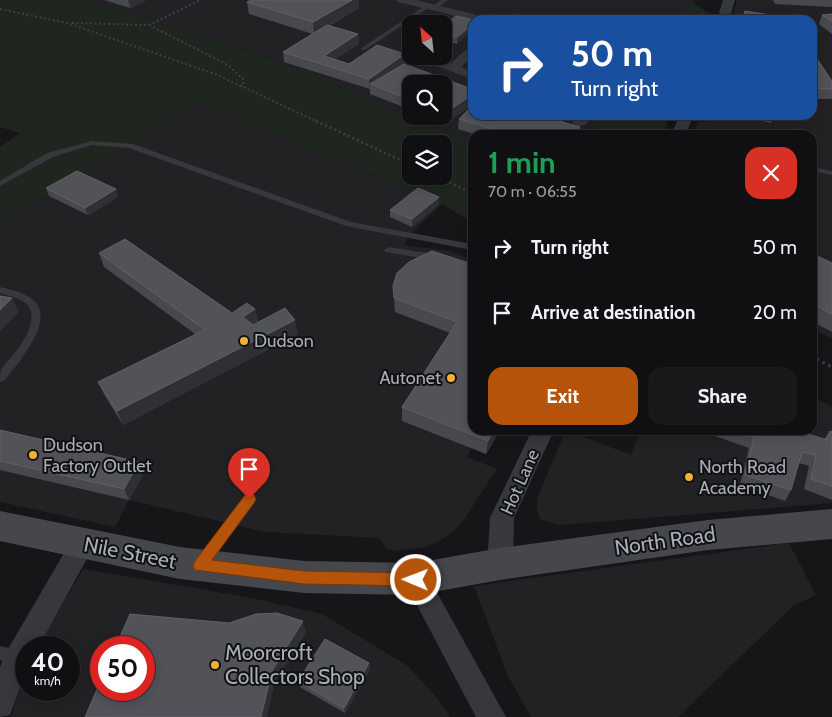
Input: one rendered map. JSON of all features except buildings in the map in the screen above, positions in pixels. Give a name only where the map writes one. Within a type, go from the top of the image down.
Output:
[{"type":"main road","name":"North Road","points":[[500,564],[708,535],[832,524]]},
{"type":"main road","name":"Nile Street","points":[[0,526],[200,566],[304,577],[416,580],[500,564]]},
{"type":"street","points":[[402,0],[468,16]]},
{"type":"street","points":[[724,15],[729,0]]},
{"type":"street","points":[[452,68],[468,54]]},
{"type":"street","points":[[444,65],[468,74]]},
{"type":"street","name":"Hot Lane","points":[[500,564],[502,518],[541,435]]},
{"type":"street","points":[[0,705],[9,654],[83,544]]},
{"type":"street","points":[[416,580],[492,717]]},
{"type":"lane","points":[[363,49],[445,0]]},
{"type":"lane","points":[[0,184],[50,155],[92,143],[130,146],[349,224],[468,246]]},
{"type":"lane","points":[[817,170],[832,172]]},
{"type":"lane","points":[[388,250],[440,258]]},
{"type":"lane","points":[[0,290],[19,296],[32,304],[35,311],[35,325],[25,347],[0,378]]},
{"type":"lane","points":[[200,566],[249,499]]},
{"type":"path","points":[[149,25],[200,0]]},
{"type":"path","points":[[0,9],[67,22],[215,74],[402,161]]},
{"type":"path","points":[[67,22],[149,25],[228,65],[244,80],[242,87]]},
{"type":"path","points":[[452,184],[468,191]]},
{"type":"path","points":[[817,359],[832,367]]},
{"type":"shaded area","points":[[0,0],[86,0],[148,18],[161,24],[272,59],[402,113],[402,125],[431,125],[468,140],[468,220],[442,204],[201,103],[0,223],[0,147],[20,133],[0,127]]},
{"type":"shaded area","points":[[86,0],[694,0],[682,15],[468,15],[468,120],[601,120],[593,130],[468,130],[468,140],[431,125],[452,125],[452,75],[402,75],[402,113],[272,59],[161,24],[148,18]]},
{"type":"shaded area","points":[[737,0],[832,0],[832,339],[817,331],[817,130],[695,130],[699,121],[707,122],[707,120],[817,120],[817,15],[732,15]]},
{"type":"shaded area","points":[[692,2],[709,13],[709,15],[681,15]]},
{"type":"shaded area","points":[[201,103],[442,204],[408,236],[405,245],[448,251],[468,258],[468,435],[497,435],[486,454],[472,448],[467,457],[497,469],[461,524],[443,539],[425,547],[396,551],[387,549],[379,538],[266,532],[129,500],[115,527],[0,502],[0,223]]},
{"type":"shaded area","points":[[601,120],[667,120],[666,130],[593,130]]},
{"type":"shaded area","name":"North Road Academy","points":[[817,398],[832,407],[832,503],[560,525],[541,520],[537,511],[537,498],[564,435],[579,435],[631,455],[638,435],[817,435]]},
{"type":"shaded area","points":[[789,543],[816,595],[793,606],[678,717],[531,717],[508,676],[474,586]]},
{"type":"shaded area","points":[[83,569],[252,598],[322,614],[408,666],[437,698],[450,717],[11,717],[16,701],[80,701],[80,636],[44,636]]},
{"type":"place","name":"Dudson","points":[[244,341]]},
{"type":"place","name":"Autonet","points":[[451,378]]},
{"type":"place","name":"Dudson Factory Outlet","points":[[33,455]]},
{"type":"place","name":"North Road Academy","points":[[689,477]]},
{"type":"place","name":"Moorcroft Collectors Shop","points":[[215,665]]},
{"type":"route","points":[[249,499],[200,566],[304,577],[416,580]]}]
